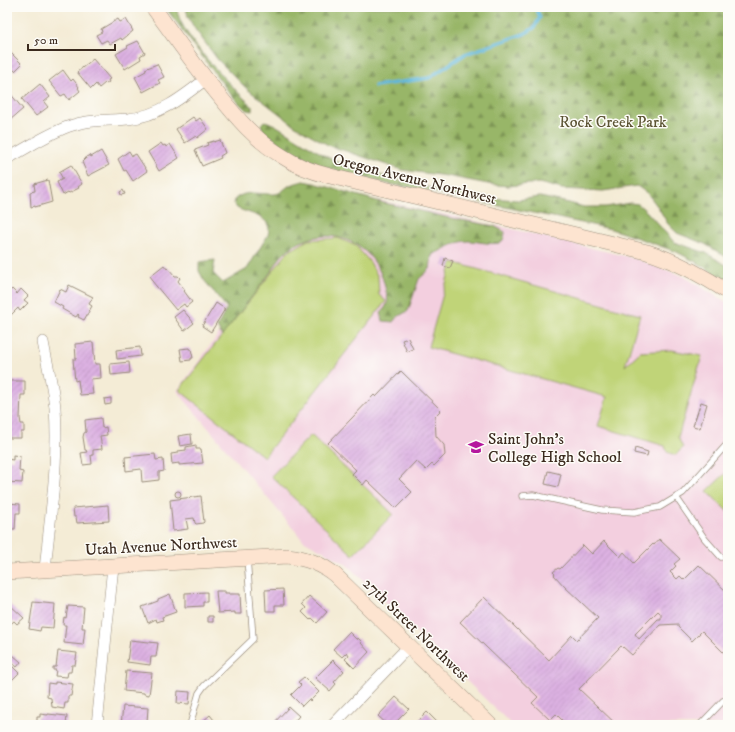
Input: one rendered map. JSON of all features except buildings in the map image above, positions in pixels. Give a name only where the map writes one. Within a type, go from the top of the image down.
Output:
[{"type":"street","name":"Oregon Avenue Northwest","points":[[153,7],[206,79],[240,121],[257,138],[282,157],[306,169],[647,252],[678,263],[728,292]]},
{"type":"street","points":[[8,158],[51,134],[73,125],[94,120],[127,119],[152,114],[184,96],[206,79]]},
{"type":"street","points":[[43,342],[52,385],[56,434],[54,478],[45,570]]},
{"type":"street","name":"Utah Avenue Northwest","points":[[7,572],[287,556],[317,563]]},
{"type":"street","name":"27th Street Northwest","points":[[317,563],[335,575],[490,725]]},
{"type":"street","points":[[96,725],[113,566]]},
{"type":"street","points":[[333,725],[408,646]]},
{"type":"lane","points":[[522,496],[533,495],[602,510],[634,512],[660,507],[683,493],[728,443]]},
{"type":"lane","points":[[676,497],[705,539],[721,557]]},
{"type":"lane","points":[[190,725],[199,693],[204,686],[253,639],[247,558]]},
{"type":"lane","points":[[700,725],[723,701]]},
{"type":"shaded area","name":"Saint John's College High School","points":[[321,188],[512,229],[633,258],[683,276],[728,303],[728,725],[512,725],[345,563],[303,540],[177,391],[256,283]]},
{"type":"green space","points":[[165,7],[177,7],[179,18],[195,45],[252,106],[252,111],[245,109],[232,96]]},
{"type":"green space","name":"Rock Creek Park","points":[[186,7],[728,7],[728,258],[705,244],[677,233],[668,224],[658,207],[647,193],[637,186],[603,191],[562,189],[539,183],[508,186],[488,184],[447,176],[402,170],[328,145],[294,125],[246,88],[218,60],[195,29],[188,17]]},
{"type":"green space","points":[[264,121],[275,125],[327,157],[348,167],[431,188],[490,198],[518,200],[540,197],[584,207],[606,207],[630,203],[638,204],[674,242],[706,253],[726,265],[728,267],[728,282],[677,252],[611,229],[388,184],[312,163],[286,148],[264,131],[261,125]]},
{"type":"green space","points":[[304,181],[384,203],[445,217],[494,226],[505,232],[504,239],[500,243],[463,241],[432,255],[430,269],[419,279],[408,311],[397,317],[393,322],[383,321],[381,312],[388,301],[385,287],[380,271],[371,258],[360,247],[348,240],[333,237],[319,237],[304,241],[289,249],[284,254],[222,336],[217,327],[227,308],[204,280],[199,271],[199,262],[215,260],[213,273],[223,283],[247,269],[268,235],[269,229],[264,220],[237,208],[234,204],[235,199],[249,193],[275,194],[289,186]]},
{"type":"green space","points":[[338,238],[356,246],[370,262],[378,277],[379,295],[386,301],[264,457],[179,390],[288,252],[308,240]]},
{"type":"green space","points":[[452,262],[640,315],[625,366],[640,352],[672,350],[702,356],[678,437],[683,448],[675,455],[667,452],[665,446],[598,426],[607,397],[428,347]]},
{"type":"green space","points":[[311,435],[393,514],[353,555],[271,476]]},
{"type":"green space","points":[[728,471],[728,512],[707,491]]},
{"type":"waterway","points":[[375,86],[429,78],[465,54],[524,34],[534,28],[540,17],[535,7]]},
{"type":"place","name":"Saint John's College High School","points":[[476,447]]}]
